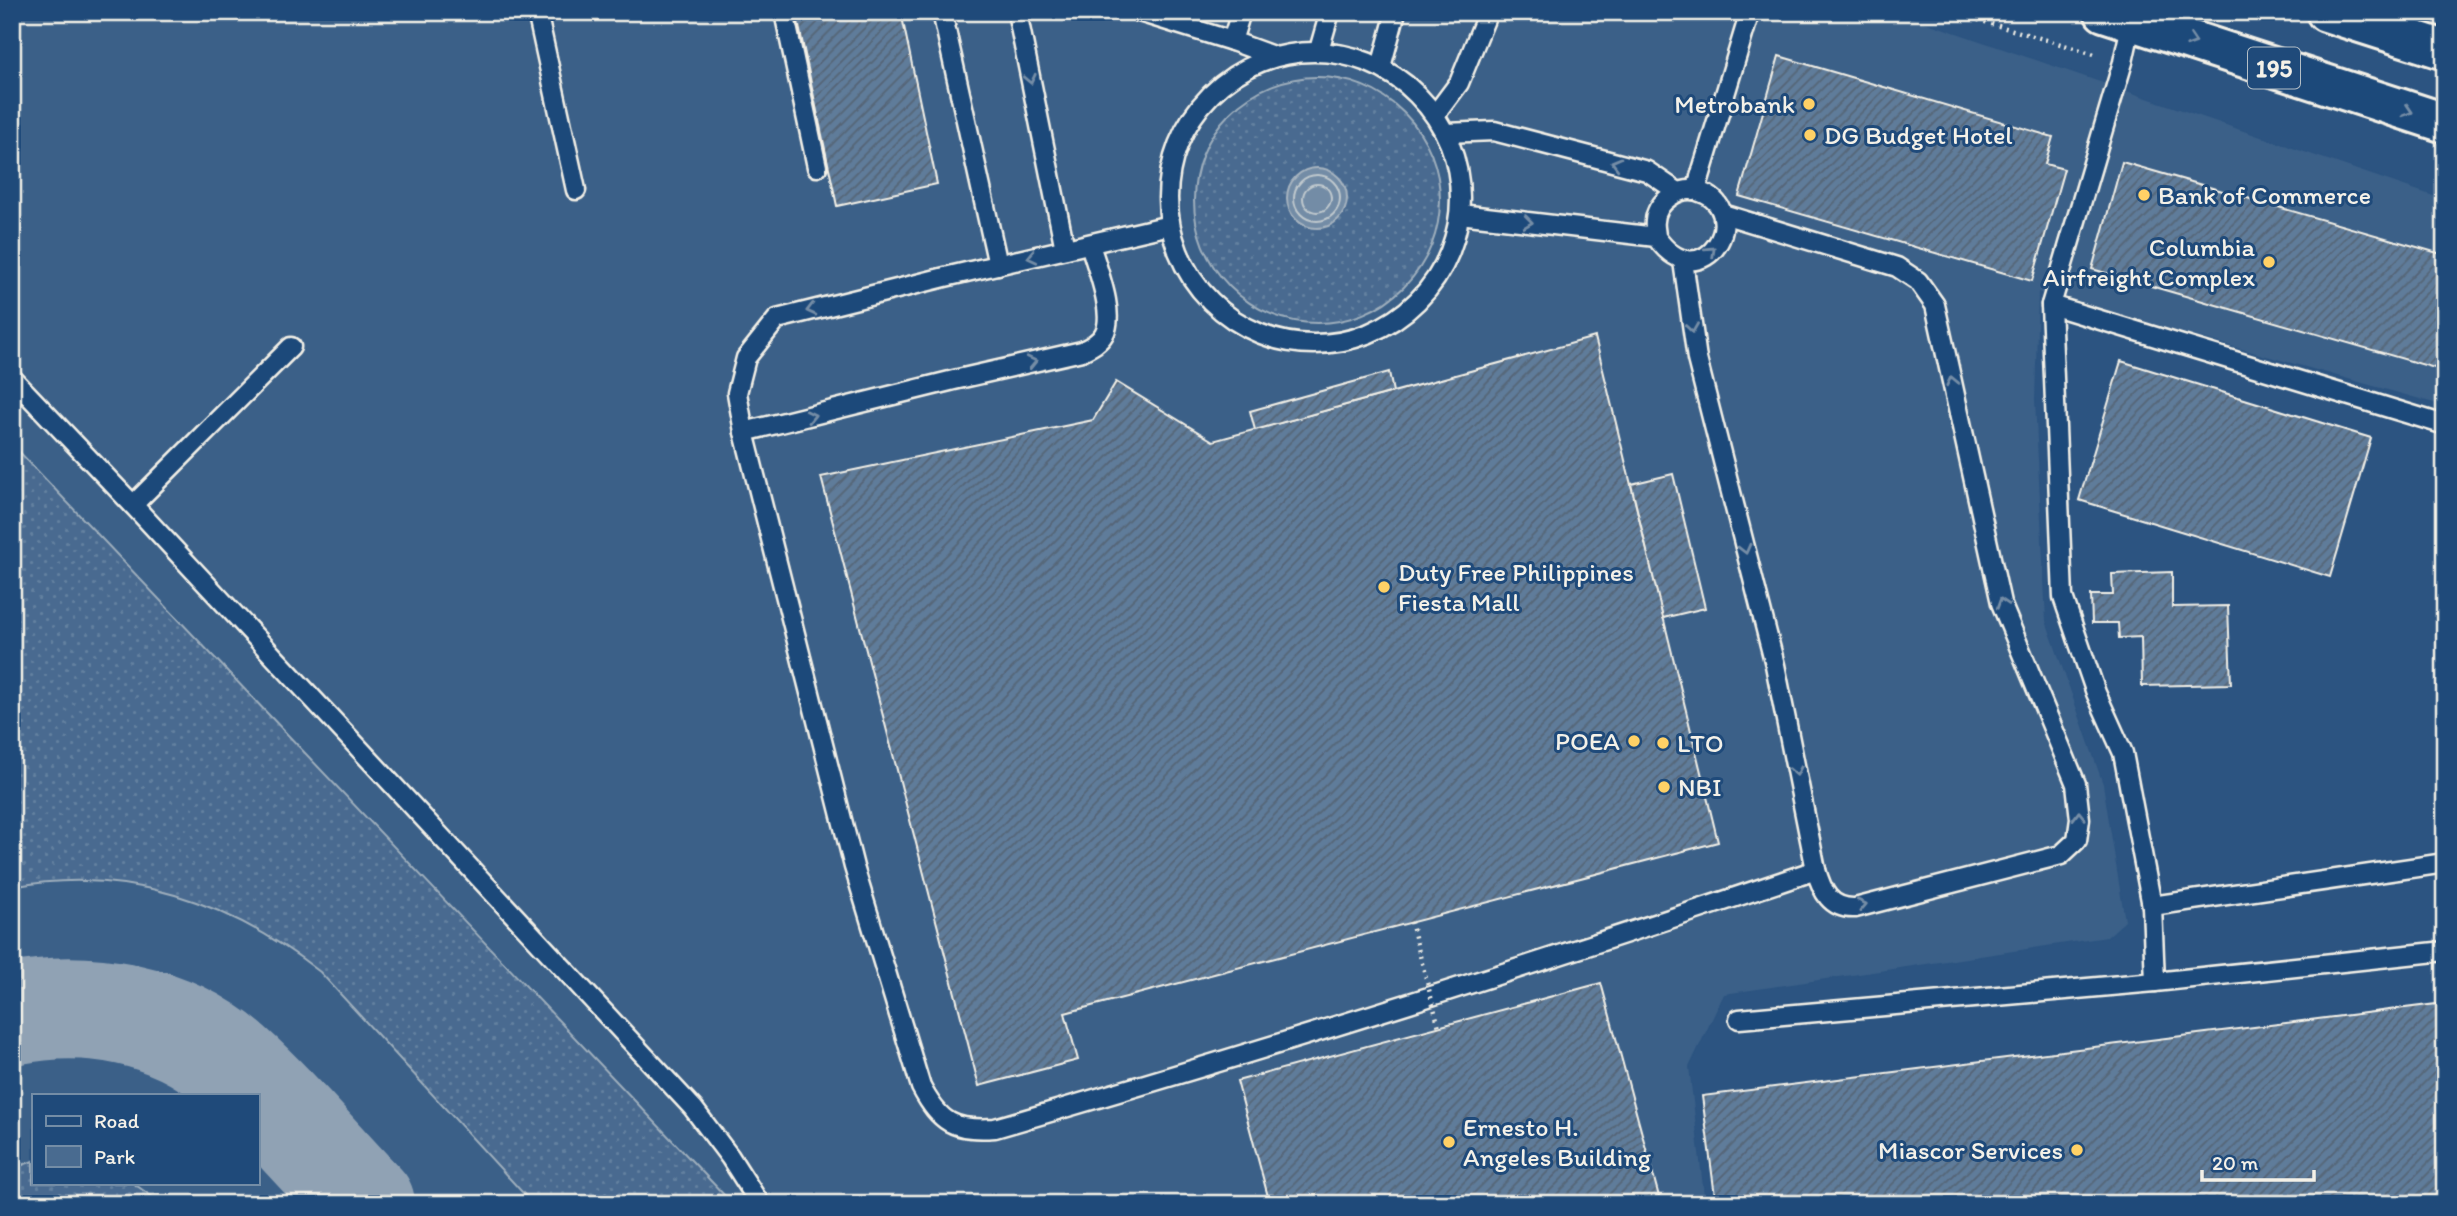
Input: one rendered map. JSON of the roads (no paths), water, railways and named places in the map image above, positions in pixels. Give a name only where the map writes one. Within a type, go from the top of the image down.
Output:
[{"type":"main road","points":[[2326,12],[2445,50]]},
{"type":"main road","name":"195","points":[[2118,17],[2445,123]]},
{"type":"lane","points":[[537,12],[576,190]]},
{"type":"lane","points":[[784,12],[817,167]]},
{"type":"lane","points":[[942,12],[998,265]]},
{"type":"lane","points":[[1017,12],[1065,249]]},
{"type":"lane","points":[[1139,12],[1273,56]]},
{"type":"lane","points":[[1232,41],[1241,12]]},
{"type":"lane","points":[[1319,50],[1330,12]]},
{"type":"lane","points":[[1381,67],[1396,12]]},
{"type":"lane","points":[[1435,115],[1459,83],[1488,12]]},
{"type":"lane","points":[[1446,133],[1494,131],[1647,172],[1687,191],[1713,198],[1723,214],[1724,232],[1717,248],[1702,259],[1683,261],[1667,253],[1656,237],[1655,219],[1662,202],[1687,191],[1749,12]]},
{"type":"lane","points":[[2118,17],[2123,62],[2051,306],[2063,597],[2095,693],[2123,753],[2152,906],[2155,982]]},
{"type":"lane","points":[[1319,50],[1351,56],[1381,67],[1411,88],[1435,115],[1446,133],[1459,173],[1460,214],[1450,255],[1429,291],[1398,319],[1361,338],[1320,345],[1279,341],[1240,326],[1208,299],[1183,265],[1170,225],[1168,186],[1176,147],[1194,112],[1229,77],[1273,56],[1319,50]]},
{"type":"lane","points":[[1460,214],[1656,237]]},
{"type":"lane","points":[[1683,261],[1696,359],[1775,665],[1816,870],[1827,898],[1835,905],[1855,908],[2061,855],[2077,840],[2080,818],[2076,783],[2001,603],[1935,305],[1918,281],[1897,267],[1723,214]]},
{"type":"lane","points":[[1170,225],[777,318],[746,358],[737,393],[744,432],[854,867],[921,1087],[932,1107],[950,1123],[972,1130],[995,1128],[1180,1075],[1655,925],[1816,870]]},
{"type":"lane","points":[[744,432],[1082,351],[1094,345],[1104,334],[1108,321],[1107,307],[1090,244]]},
{"type":"lane","points":[[2051,306],[2445,425]]},
{"type":"lane","points":[[133,505],[290,347]]},
{"type":"lane","points":[[12,378],[693,1108],[730,1157],[760,1204]]},
{"type":"lane","points":[[2152,906],[2445,863]]},
{"type":"lane","points":[[1739,1018],[2155,982],[2445,951]]},
{"type":"water","points":[[1317,168],[1334,173],[1342,181],[1347,198],[1342,215],[1334,223],[1317,228],[1300,223],[1292,215],[1287,198],[1292,181],[1300,173]]},
{"type":"place","name":"Metrobank","points":[[1809,104]]},
{"type":"place","name":"DG Budget Hotel","points":[[1810,135]]},
{"type":"place","name":"Bank of Commerce","points":[[2144,195]]},
{"type":"place","name":"Columbia Airfreight Complex","points":[[2269,262]]},
{"type":"place","name":"Duty Free Philippines Fiesta Mall","points":[[1384,587]]},
{"type":"place","name":"POEA","points":[[1634,741]]},
{"type":"place","name":"LTO","points":[[1663,743]]},
{"type":"place","name":"NBI","points":[[1664,787]]},
{"type":"place","name":"Ernesto H. Angeles Building","points":[[1449,1142]]},
{"type":"place","name":"Miascor Services","points":[[2077,1150]]}]
